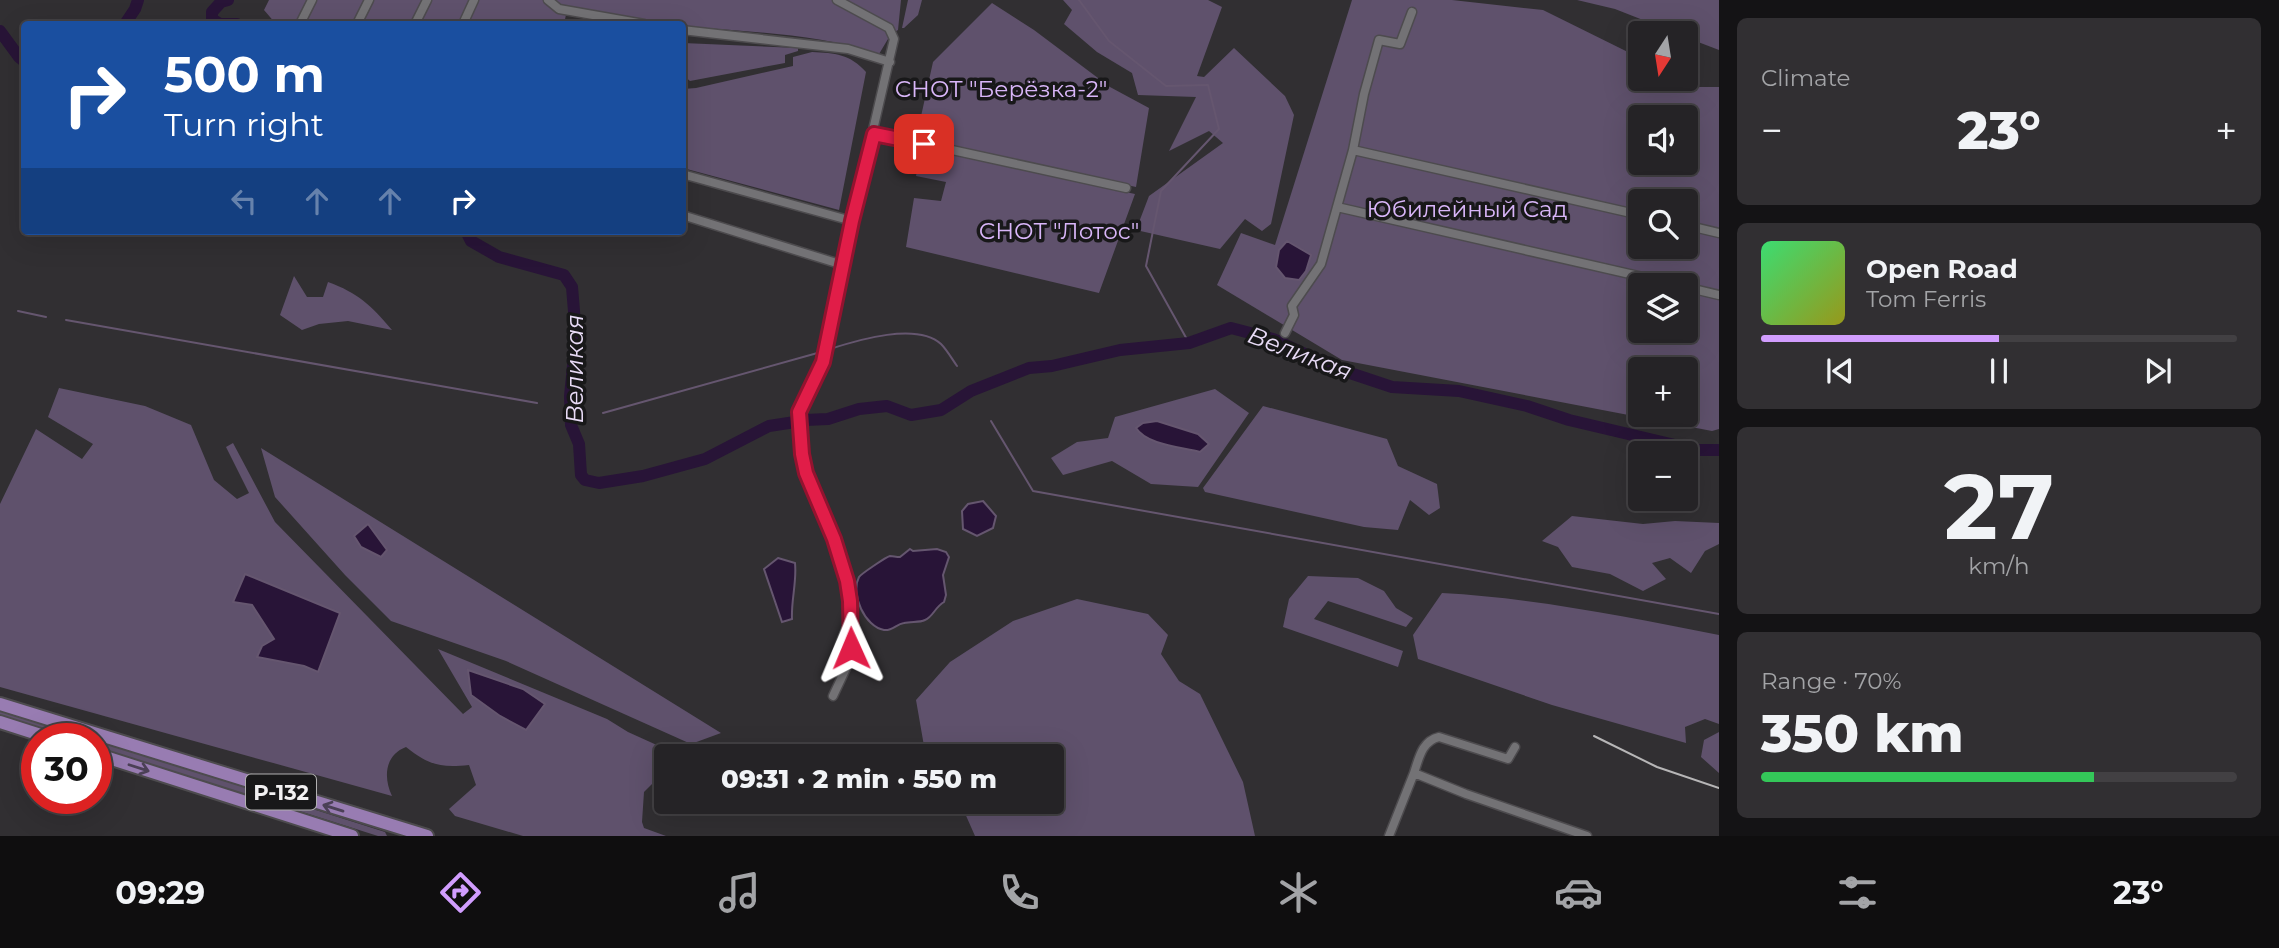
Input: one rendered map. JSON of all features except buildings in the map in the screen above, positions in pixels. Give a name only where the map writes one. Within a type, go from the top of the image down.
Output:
[{"type":"highway","name":"Р-132","points":[[0,704],[397,832],[427,836]]},
{"type":"highway","points":[[0,722],[21,729]]},
{"type":"highway","name":"Р-132","points":[[112,759],[352,836]]},
{"type":"street","points":[[302,21],[312,0]]},
{"type":"street","points":[[358,21],[369,0]]},
{"type":"street","points":[[416,21],[427,0]]},
{"type":"street","points":[[464,21],[474,0]]},
{"type":"street","points":[[548,0],[559,9],[627,21]]},
{"type":"street","points":[[833,696],[848,664],[851,648],[850,601],[834,539],[806,473],[799,417],[800,407],[823,362],[852,221],[894,44],[893,33],[889,28],[837,0]]},
{"type":"street","points":[[1284,333],[1294,315],[1293,306],[1321,264],[1353,150],[1364,94],[1379,40],[1400,44],[1412,12]]},
{"type":"street","points":[[686,30],[848,48],[890,62]]},
{"type":"street","points":[[874,134],[1126,188]]},
{"type":"street","points":[[1353,150],[1628,212]]},
{"type":"street","points":[[686,175],[852,221]]},
{"type":"street","points":[[1337,207],[1628,274]]},
{"type":"street","points":[[686,216],[843,265]]},
{"type":"street","points":[[1698,228],[1719,233]]},
{"type":"street","points":[[1698,290],[1719,295]]},
{"type":"street","points":[[1389,836],[1425,744],[1431,739],[1439,737],[1508,759],[1515,747]]},
{"type":"street","points":[[1414,773],[1587,836]]},
{"type":"green space","points":[[269,0],[901,0],[898,30],[891,34],[879,54],[814,39],[686,26],[686,21],[639,21],[567,10],[565,21],[273,21],[264,10]]},
{"type":"green space","points":[[908,0],[922,0],[918,15],[902,28]]},
{"type":"green space","points":[[1063,0],[1208,0],[1222,7],[1197,76],[1204,77],[1234,48],[1285,96],[1294,115],[1271,224],[1262,231],[1245,219],[1220,249],[1136,230],[1149,196],[1223,143],[1209,131],[1169,151],[1196,97],[1138,95],[1132,73],[1097,52],[1064,24],[1072,10]]},
{"type":"green space","name":"Юбилейный Сад","points":[[1352,0],[1452,0],[1543,10],[1628,52],[1628,91],[1698,91],[1698,86],[1719,87],[1719,429],[1712,431],[1691,427],[1698,427],[1698,357],[1628,357],[1628,415],[1342,360],[1217,285],[1241,233],[1275,245]]},
{"type":"green space","points":[[1577,0],[1719,0],[1719,50],[1698,42],[1698,21],[1646,21],[1615,9]]},
{"type":"green space","name":"СНОТ \"Берёзка-2\"","points":[[992,3],[1034,30],[1110,87],[1149,108],[1136,187],[916,139],[933,62]]},
{"type":"green space","points":[[686,43],[798,48],[798,51],[785,55],[785,63],[690,81],[686,78]]},
{"type":"green space","points":[[812,52],[828,53],[854,61],[866,72],[839,210],[686,169],[686,89],[793,66],[793,57]]},
{"type":"green space","name":"СНОТ \"Лотос\"","points":[[921,148],[1135,194],[1099,293],[906,247],[914,198],[941,201],[946,182],[916,176]]},
{"type":"green space","points":[[294,276],[307,297],[323,297],[328,282],[356,295],[392,330],[348,321],[319,324],[302,330],[280,315]]},
{"type":"green space","points":[[59,388],[145,406],[191,425],[214,480],[237,499],[249,493],[226,447],[233,443],[275,522],[463,714],[472,707],[438,649],[607,719],[654,744],[654,782],[644,792],[642,822],[644,828],[666,836],[523,836],[455,816],[449,809],[476,785],[469,765],[435,764],[406,747],[394,755],[388,767],[387,781],[392,796],[0,687],[0,504],[36,429],[82,459],[93,444],[48,417]]},
{"type":"green space","points":[[1215,389],[1249,413],[1198,487],[1151,484],[1112,461],[1063,475],[1051,458],[1077,442],[1108,438],[1115,417]]},
{"type":"green space","points":[[1263,406],[1387,439],[1398,466],[1437,484],[1440,508],[1429,515],[1410,500],[1398,530],[1364,527],[1205,492],[1203,488]]},
{"type":"green space","points":[[261,448],[721,733],[691,744],[506,661],[391,621],[345,575],[275,497]]},
{"type":"green space","points":[[1572,516],[1643,524],[1675,521],[1719,523],[1719,544],[1705,551],[1691,573],[1670,558],[1652,563],[1666,579],[1643,591],[1610,574],[1572,567],[1558,547],[1542,541]]},
{"type":"green space","points":[[1308,576],[1358,578],[1384,591],[1396,608],[1413,618],[1406,627],[1328,601],[1314,619],[1403,651],[1398,667],[1283,627],[1289,599]]},
{"type":"green space","points":[[1442,593],[1547,604],[1719,635],[1719,724],[1705,719],[1685,727],[1686,743],[1552,705],[1418,659],[1413,635]]},
{"type":"green space","points":[[1077,599],[1148,614],[1168,635],[1161,654],[1179,681],[1200,694],[1243,782],[1255,836],[975,836],[965,814],[1064,814],[1064,744],[924,744],[916,700],[950,662],[1013,621]]},
{"type":"green space","points":[[0,709],[44,723],[23,723],[0,716]]},
{"type":"green space","points":[[1719,732],[1719,773],[1701,757],[1704,740]]},
{"type":"green space","points":[[112,745],[385,832],[387,836],[378,836],[112,752]]},
{"type":"shaded area","points":[[1287,241],[1311,255],[1306,271],[1299,280],[1285,278],[1276,267],[1279,250]]},
{"type":"shaded area","points":[[1157,421],[1198,434],[1209,444],[1200,452],[1174,447],[1148,438],[1136,428],[1143,423]]},
{"type":"shaded area","points":[[983,501],[996,516],[993,528],[977,536],[963,529],[962,511],[968,504]]},
{"type":"shaded area","points":[[368,524],[387,550],[381,557],[361,547],[354,536]]},
{"type":"shaded area","points":[[910,549],[937,549],[946,552],[949,557],[943,575],[946,595],[944,602],[923,621],[901,624],[887,630],[877,628],[861,609],[856,592],[859,577],[888,557],[900,557]]},
{"type":"shaded area","points":[[778,558],[795,563],[792,619],[782,622],[764,569]]},
{"type":"shaded area","points":[[245,574],[340,613],[318,672],[304,666],[257,657],[262,646],[274,639],[252,605],[233,602]]},
{"type":"shaded area","points":[[468,670],[523,689],[545,704],[526,730],[500,716],[471,695]]},
{"type":"waterway","name":"Великая","points":[[127,21],[138,0]]},
{"type":"waterway","name":"Великая","points":[[215,21],[212,19],[212,12],[221,2],[228,0]]},
{"type":"waterway","points":[[1079,0],[1109,41],[1166,86],[1208,85],[1219,129],[1161,191],[1146,266],[1189,343]]},
{"type":"waterway","name":"Великая","points":[[0,31],[21,59]]},
{"type":"waterway","name":"Великая","points":[[468,235],[471,241],[499,257],[564,275],[572,287],[576,335],[570,396],[571,425],[579,444],[581,475],[585,480],[599,483],[643,476],[705,459],[769,426],[795,422]]},
{"type":"waterway","points":[[18,311],[46,317]]},
{"type":"waterway","points":[[66,320],[537,403]]},
{"type":"waterway","name":"Великая","points":[[805,420],[828,419],[859,409],[887,406],[911,415],[941,410],[971,391],[1029,368],[1052,366],[1120,350],[1189,343],[1231,328],[1273,339],[1332,367],[1392,387],[1459,391],[1696,450],[1719,450]]},
{"type":"waterway","points":[[830,349],[887,335],[917,334],[941,344],[957,366]]},
{"type":"waterway","points":[[603,413],[821,352]]},
{"type":"waterway","points":[[991,421],[1033,491],[1719,614]]},
{"type":"railway","points":[[1594,736],[1657,767],[1719,788]]},
{"type":"route","points":[[851,648],[847,581],[834,539],[806,473],[799,412],[823,362],[852,221],[874,134],[924,144]]}]
